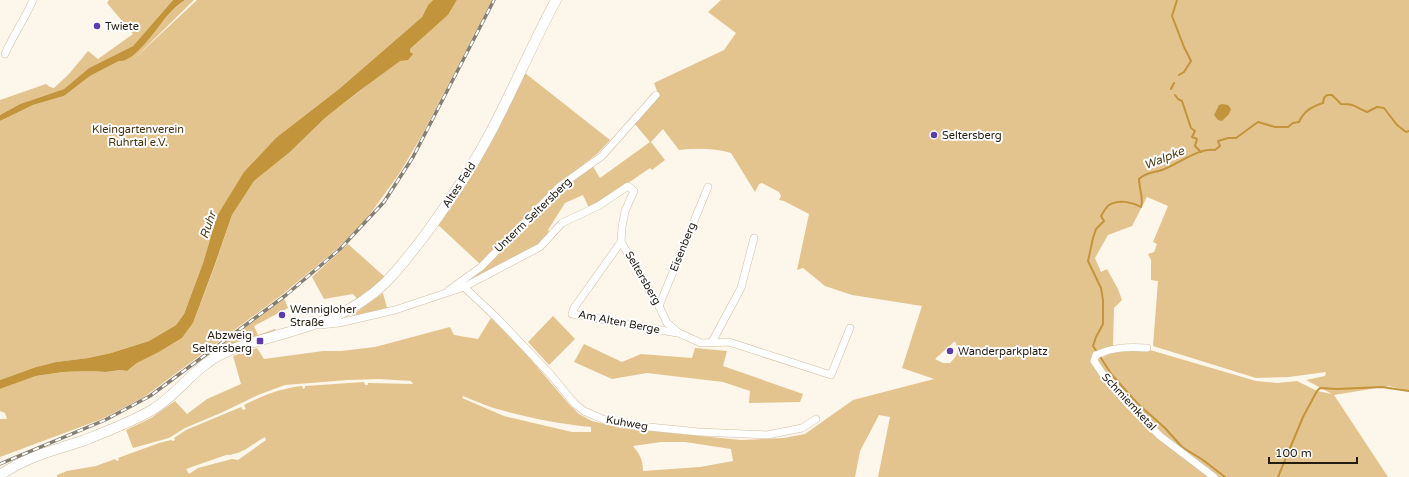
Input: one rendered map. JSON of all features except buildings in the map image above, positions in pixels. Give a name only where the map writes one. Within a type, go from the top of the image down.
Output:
[{"type":"main road","name":"Altes Feld","points":[[0,475],[30,458],[86,439],[152,410],[205,365],[220,355],[242,346],[348,316],[384,284],[402,265],[435,222],[467,174],[490,133],[556,0]]},
{"type":"street","points":[[5,54],[33,0]]},
{"type":"street","name":"Unterm Seltersberg","points":[[440,296],[481,267],[560,186],[602,156],[656,95]]},
{"type":"street","name":"Seltersberg","points":[[464,287],[540,247],[562,223],[598,206],[628,186],[634,192],[625,211],[621,242],[659,306],[667,323],[679,333],[701,343],[729,342],[831,374],[850,328]]},
{"type":"street","name":"Eisenberg","points":[[659,306],[708,187]]},
{"type":"street","points":[[712,342],[741,288],[754,238]]},
{"type":"street","name":"Am Alten Berge","points":[[621,242],[574,308],[572,314],[679,333]]},
{"type":"street","points":[[348,316],[395,310],[464,287]]},
{"type":"street","name":"Kuhweg","points":[[464,287],[502,323],[551,375],[575,404],[584,411],[607,421],[629,425],[699,432],[767,435],[802,428],[816,419]]},
{"type":"street","name":"Schmiemketal","points":[[1147,348],[1127,347],[1103,351],[1096,355],[1094,361],[1097,368],[1127,403],[1160,436],[1214,477]]},
{"type":"green space","points":[[109,0],[173,0],[133,46],[89,68],[64,89],[20,104],[0,115],[0,100],[46,84],[54,88],[69,74],[88,51],[98,59],[133,34],[107,3]]},
{"type":"green space","name":"Kleingartenverein Ruhrtal e.V.","points":[[185,0],[194,0],[132,61],[197,0],[433,0],[428,5],[422,17],[339,89],[277,137],[217,216],[203,263],[184,314],[176,325],[149,341],[111,353],[88,358],[56,362],[36,367],[0,380],[0,121],[33,105],[64,96],[90,76],[132,56],[139,50],[170,13]]},
{"type":"green space","points":[[457,0],[492,0],[421,137],[399,174],[367,218],[338,248],[283,294],[144,397],[102,419],[0,457],[0,419],[7,419],[5,413],[0,411],[0,389],[36,376],[63,372],[127,371],[137,363],[182,338],[193,323],[232,215],[254,181],[290,152],[325,118],[410,52],[410,49],[448,15]]},
{"type":"green space","points":[[721,0],[1409,0],[1409,391],[1389,386],[1334,395],[1388,477],[878,477],[890,417],[879,415],[860,451],[855,477],[57,477],[57,475],[67,471],[96,466],[115,459],[117,461],[119,460],[118,458],[159,443],[171,440],[173,441],[175,440],[174,438],[186,430],[241,407],[243,410],[246,409],[244,405],[279,391],[302,386],[303,389],[305,386],[364,382],[365,385],[368,385],[368,383],[413,384],[411,381],[379,379],[285,385],[258,395],[185,428],[169,438],[133,448],[126,430],[151,418],[175,401],[187,414],[207,399],[241,384],[233,356],[257,348],[264,359],[323,351],[341,351],[375,347],[450,327],[454,335],[478,339],[491,318],[522,349],[579,414],[592,421],[620,428],[741,440],[784,438],[805,434],[853,400],[934,379],[902,368],[922,306],[852,295],[825,286],[803,268],[797,270],[809,214],[784,201],[779,200],[781,196],[779,192],[762,183],[759,184],[755,192],[731,153],[705,149],[679,150],[663,129],[651,142],[665,160],[652,170],[650,168],[624,184],[618,190],[589,208],[583,195],[565,203],[548,230],[550,234],[540,244],[462,286],[556,192],[592,165],[600,178],[650,142],[634,123],[659,96],[654,83],[724,50],[736,33],[708,12]],"holes":[[[1147,197],[1168,206],[1153,242],[1157,244],[1154,252],[1148,254],[1151,260],[1151,280],[1158,281],[1153,346],[1256,378],[1289,377],[1326,372],[1325,376],[1306,380],[1332,394],[1317,391],[1297,381],[1278,383],[1256,381],[1150,350],[1127,347],[1093,361],[1091,359],[1094,352],[1113,346],[1114,308],[1122,300],[1107,269],[1101,272],[1095,258],[1108,235],[1132,226]],[[955,341],[957,353],[955,358],[950,363],[943,363],[935,359]],[[463,396],[491,407],[523,416],[591,427],[591,432],[572,432],[504,416],[462,398]],[[265,437],[266,440],[238,460],[232,459],[198,468],[189,474],[186,469],[247,449]],[[661,442],[685,442],[731,449],[733,461],[700,467],[643,471],[642,461],[633,446]]]},
{"type":"green space","points":[[525,73],[610,140],[598,153],[549,192],[521,223],[497,245],[481,265],[435,222]]},
{"type":"green space","points":[[348,244],[386,278],[358,300],[353,294],[324,299],[312,277]]},
{"type":"green space","points":[[383,293],[387,308],[356,316],[355,313]]},
{"type":"green space","points":[[284,298],[288,308],[254,326],[258,335],[275,329],[276,331],[214,354],[212,352]]},
{"type":"green space","points":[[553,316],[575,339],[549,365],[528,342]]},
{"type":"green space","points":[[584,344],[622,362],[641,354],[692,358],[695,348],[727,351],[723,366],[803,394],[800,402],[749,403],[750,391],[723,382],[647,373],[612,379],[574,362]]},
{"type":"shaded area","points":[[173,0],[185,0],[170,13],[146,43],[132,56],[90,76],[64,96],[33,105],[0,121],[0,115],[20,104],[64,89],[89,68],[133,46]]},
{"type":"shaded area","points":[[433,0],[457,0],[448,15],[410,49],[410,52],[413,54],[408,60],[400,61],[358,92],[325,118],[290,152],[254,181],[232,215],[193,323],[182,338],[137,363],[127,371],[63,372],[36,376],[0,389],[0,380],[36,367],[56,362],[88,358],[111,353],[149,341],[176,325],[184,314],[203,263],[217,216],[244,172],[277,137],[339,89],[422,17],[428,5]]},
{"type":"shaded area","points":[[1219,105],[1228,105],[1231,109],[1229,114],[1222,121],[1218,120],[1214,115]]},
{"type":"waterway","points":[[1177,0],[1172,16],[1191,61],[1184,72],[1179,75]]},
{"type":"waterway","points":[[1171,89],[1174,83]]},
{"type":"waterway","points":[[1175,95],[1182,101],[1191,128],[1195,131],[1192,137],[1197,139],[1195,146],[1201,152]]},
{"type":"waterway","name":"Walpke","points":[[1225,477],[1203,460],[1182,447],[1165,428],[1138,404],[1112,375],[1093,346],[1103,324],[1103,300],[1101,288],[1088,261],[1096,229],[1104,221],[1101,216],[1108,206],[1117,202],[1129,203],[1141,207],[1142,200],[1139,179],[1144,175],[1168,168],[1202,151],[1215,150],[1220,146],[1218,141],[1228,138],[1236,138],[1258,122],[1275,127],[1288,127],[1293,123],[1299,122],[1308,110],[1323,103],[1324,98],[1327,95],[1332,95],[1341,104],[1353,105],[1367,112],[1377,107],[1384,108],[1397,125],[1406,132],[1409,131]]},
{"type":"waterway","points":[[1278,477],[1303,417],[1320,388],[1337,389],[1382,387],[1409,391]]},
{"type":"railway","points":[[0,464],[105,420],[150,396],[286,295],[340,249],[384,202],[413,157],[494,0]]},
{"type":"place","name":"Twiete","points":[[97,26]]},
{"type":"place","name":"Seltersberg","points":[[934,135]]},
{"type":"place","name":"Wennigloher Straße","points":[[282,315]]},
{"type":"place","name":"Abzweig Seltersberg","points":[[260,341]]},
{"type":"place","name":"Wanderparkplatz","points":[[950,351]]},
{"type":"water label","name":"Ruhr","points":[[208,225]]}]
